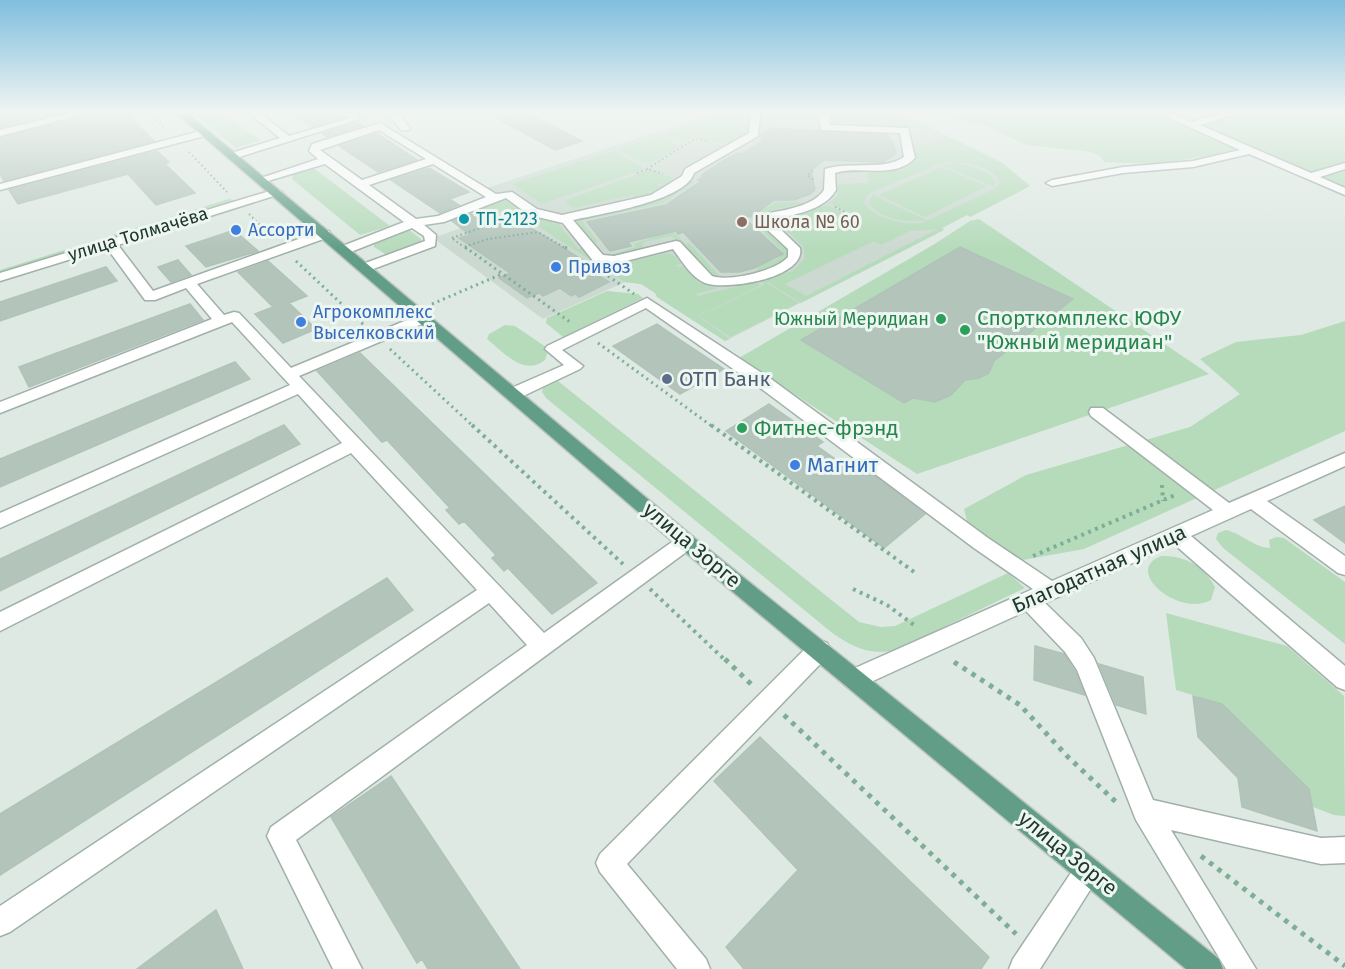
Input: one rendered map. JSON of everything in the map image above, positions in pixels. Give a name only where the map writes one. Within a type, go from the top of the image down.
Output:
[{"type":"main road","name":"улица Зорге","points":[[235,158],[686,542],[1209,969]]},
{"type":"street","points":[[0,187],[108,158]]},
{"type":"street","points":[[431,158],[495,198]]},
{"type":"street","points":[[561,219],[655,198],[687,178],[689,171],[709,158]]},
{"type":"street","points":[[344,249],[413,223],[440,219],[508,194],[533,212],[567,220],[598,259],[614,260],[676,245],[706,279],[727,282],[778,269],[792,261],[796,255],[795,248],[762,218],[812,205],[825,198],[830,191],[829,171],[842,165],[887,167],[902,164],[910,158]]},
{"type":"street","points":[[1052,183],[1123,170],[1193,164],[1217,158]]},
{"type":"street","points":[[1265,158],[1345,192]]},
{"type":"street","points":[[326,160],[429,235],[431,243],[365,268]]},
{"type":"street","name":"улица Толмачёва","points":[[0,277],[110,243],[235,199],[326,160]]},
{"type":"street","points":[[361,184],[434,160]]},
{"type":"street","points":[[1310,177],[1345,166]]},
{"type":"street","name":"улица Толмачёва","points":[[0,266],[235,199]]},
{"type":"street","points":[[110,243],[150,297],[325,234]]},
{"type":"street","points":[[189,283],[221,321]]},
{"type":"street","points":[[513,394],[575,366],[552,349],[647,302],[765,383],[1013,565],[1040,596],[1086,664],[1133,808],[1242,969]]},
{"type":"street","points":[[0,521],[295,380],[378,338],[419,314]]},
{"type":"street","points":[[0,408],[234,316],[542,646]]},
{"type":"street","points":[[1097,412],[1227,511]]},
{"type":"street","points":[[0,622],[354,444]]},
{"type":"street","name":"Благодатная улица","points":[[854,679],[1345,459]]},
{"type":"street","points":[[1252,500],[1345,567]]},
{"type":"street","points":[[1175,534],[1345,680]]},
{"type":"street","points":[[348,969],[280,836],[686,542]]},
{"type":"street","points":[[0,922],[491,591]]},
{"type":"street","points":[[696,969],[609,863],[819,650]]},
{"type":"street","points":[[1133,808],[1321,851],[1345,850]]},
{"type":"street","points":[[1028,960],[1088,870]]},
{"type":"path","points":[[194,158],[283,249],[769,701],[1028,960]]},
{"type":"path","points":[[645,163],[650,166]]},
{"type":"path","points":[[827,203],[853,216]]},
{"type":"path","points":[[515,216],[452,238],[917,574]]},
{"type":"path","points":[[464,247],[488,239],[538,232],[578,256]]},
{"type":"path","points":[[419,314],[503,274]]},
{"type":"path","points":[[608,276],[647,302]]},
{"type":"path","points":[[1013,565],[1195,486]]},
{"type":"path","points":[[852,589],[886,605],[914,625]]},
{"type":"path","points":[[954,662],[1020,705],[1068,757],[1133,808]]},
{"type":"path","points":[[1195,853],[1345,966]]},
{"type":"shaded area","name":"Школа № 60","points":[[577,158],[993,158],[1030,186],[970,217],[967,215],[942,228],[944,230],[725,341],[641,284],[625,282],[543,319],[433,238],[511,210],[484,189]]},
{"type":"green space","points":[[591,158],[626,158],[645,169],[542,204],[512,184]]},
{"type":"green space","points":[[635,158],[660,158],[648,162]]},
{"type":"green space","points":[[993,158],[1030,186],[970,217],[967,215],[942,228],[944,230],[801,303],[768,282],[765,284],[759,281],[793,271],[805,258],[803,246],[779,223],[779,219],[791,215],[799,219],[801,218],[795,214],[827,205],[852,217],[854,216],[830,203],[837,196],[839,184],[869,183],[866,168],[891,168],[909,163],[914,159]],"holes":[[[945,162],[985,168],[992,172],[1000,183],[996,188],[922,223],[890,220],[875,213],[864,203],[871,192]],[[938,229],[806,296],[785,284],[874,241],[881,245],[910,231]]]},
{"type":"green space","points":[[1102,158],[1193,158],[1157,164],[1104,162]]},
{"type":"green space","points":[[1274,158],[1345,158],[1345,188]]},
{"type":"green space","points":[[954,163],[985,172],[994,178],[995,185],[940,165]]},
{"type":"green space","points":[[311,166],[390,226],[360,235],[292,179],[293,174]]},
{"type":"green space","points":[[941,167],[987,186],[925,217],[879,195]]},
{"type":"green space","points":[[649,170],[671,177],[672,180],[665,185],[657,185],[662,187],[650,194],[636,198],[633,195],[574,208],[564,201]]},
{"type":"green space","points":[[689,180],[695,182],[663,203],[582,221],[598,242],[590,244],[575,224],[580,217],[656,200]]},
{"type":"green space","points":[[873,195],[926,220],[911,221],[886,216],[878,212],[869,201]]},
{"type":"green space","points":[[229,199],[234,200],[0,274],[0,270]]},
{"type":"green space","points":[[504,199],[528,215],[559,224],[578,249],[582,248],[594,261],[615,265],[667,253],[674,255],[681,264],[676,265],[678,267],[683,266],[699,283],[717,288],[696,294],[698,296],[755,282],[761,285],[698,316],[730,339],[725,341],[641,284],[625,282],[511,209],[492,216],[480,209]]},
{"type":"green space","points":[[775,202],[802,204],[753,214],[788,247],[789,258],[775,267],[757,271],[756,266],[778,259],[782,251],[745,213],[768,207]]},
{"type":"green space","name":"Спорткомплекс ЮФУ \"Южный меридиан\"","points":[[979,219],[1209,374],[917,474],[739,358],[970,221]]},
{"type":"green space","points":[[408,229],[421,239],[421,245],[387,255],[374,247],[374,241]]},
{"type":"green space","points":[[672,231],[686,244],[689,243],[718,274],[709,276],[672,236],[643,242],[642,249],[615,257],[613,254],[636,247],[634,244]]},
{"type":"green space","points":[[767,283],[799,303],[730,337],[699,316]]},
{"type":"green space","points":[[607,291],[638,294],[643,298],[563,337],[546,323],[547,318]]},
{"type":"green space","points":[[1345,321],[1345,431],[1084,549],[1012,562],[969,530],[964,509],[1026,475],[1190,427],[1240,394],[1200,359],[1236,342],[1301,335]]},
{"type":"green space","points":[[505,325],[515,326],[546,347],[545,360],[537,365],[522,364],[507,356],[487,339],[489,334]]},
{"type":"green space","points":[[558,381],[859,622],[881,627],[895,626],[1008,573],[1025,588],[896,650],[878,652],[854,646],[831,632],[546,398],[542,392],[543,388]]},
{"type":"green space","points":[[1226,530],[1253,543],[1270,548],[1269,540],[1276,537],[1284,538],[1345,582],[1345,644],[1223,548],[1216,539],[1218,533]]},
{"type":"green space","points":[[1161,556],[1186,560],[1206,573],[1215,587],[1211,600],[1198,604],[1185,603],[1171,598],[1160,590],[1148,572],[1151,563]]},
{"type":"green space","points":[[1166,613],[1287,646],[1344,696],[1345,816],[1334,815],[1313,807],[1309,789],[1222,704],[1176,690]]},
{"type":"building","points":[[0,158],[89,158],[4,181],[0,174]]},
{"type":"building","points":[[130,158],[165,158],[169,162],[165,164],[195,193],[156,205],[128,174],[18,204],[9,190]]},
{"type":"building","points":[[357,158],[417,160],[378,172]]},
{"type":"building","points":[[728,158],[889,158],[883,162],[824,160],[811,171],[815,190],[810,194],[794,200],[774,200],[752,216],[743,217],[783,254],[754,268],[739,272],[721,272],[683,232],[678,234],[676,231],[628,242],[631,246],[610,251],[587,222],[666,205],[701,181],[698,180],[704,176],[702,175]]},
{"type":"building","points":[[429,168],[469,192],[450,199],[459,205],[440,213],[391,180]]},
{"type":"building","points":[[471,214],[491,227],[515,218],[581,259],[574,261],[609,282],[579,297],[575,294],[571,296],[560,288],[543,296],[539,293],[527,298],[499,278],[510,273],[459,238],[470,235],[452,221]]},
{"type":"building","points":[[234,230],[258,251],[206,267],[186,246]]},
{"type":"building","name":"Южный Меридиан","points":[[960,247],[1073,299],[994,361],[989,373],[979,378],[965,380],[951,395],[935,402],[913,398],[904,403],[801,340]]},
{"type":"building","points":[[178,260],[191,275],[171,282],[158,267]]},
{"type":"building","points":[[268,261],[307,296],[289,303],[316,329],[283,343],[255,314],[273,307],[238,272]]},
{"type":"building","points":[[106,267],[117,281],[0,321],[0,302]]},
{"type":"building","points":[[190,304],[203,320],[29,387],[19,367]]},
{"type":"building","points":[[657,324],[724,369],[680,394],[613,346]]},
{"type":"building","points":[[360,353],[597,583],[552,614],[508,568],[504,571],[492,558],[496,555],[464,521],[459,524],[446,510],[450,508],[387,440],[382,442],[317,371]]},
{"type":"building","points":[[235,362],[250,379],[0,487],[0,459]]},
{"type":"building","points":[[769,404],[823,442],[817,446],[855,473],[863,467],[925,514],[884,548],[726,431]]},
{"type":"building","points":[[284,425],[300,444],[0,591],[0,559]]},
{"type":"building","points":[[1345,506],[1345,543],[1314,520]]},
{"type":"building","points":[[387,578],[413,610],[0,875],[0,814]]},
{"type":"building","points":[[1035,646],[1064,654],[1075,671],[1085,695],[1034,680]]},
{"type":"building","points":[[1099,664],[1143,677],[1146,714],[1116,705]]},
{"type":"building","points":[[1193,696],[1222,704],[1309,789],[1317,831],[1242,807],[1238,778],[1198,737]]},
{"type":"building","points":[[760,737],[989,957],[981,969],[744,969],[726,947],[798,870],[714,781]]},
{"type":"building","points":[[391,776],[520,969],[428,969],[422,959],[417,963],[331,817]]},
{"type":"building","points":[[216,910],[243,969],[137,969]]},
{"type":"place","name":"ТП-2123","points":[[464,219]]},
{"type":"place","name":"Школа № 60","points":[[742,222]]},
{"type":"place","name":"Ассорти","points":[[236,230]]},
{"type":"place","name":"Привоз","points":[[556,267]]},
{"type":"place","name":"Южный Меридиан","points":[[941,319]]},
{"type":"place","name":"Агрокомплекс Выселковский","points":[[301,322]]},
{"type":"place","name":"Спорткомплекс ЮФУ \"Южный меридиан\"","points":[[965,330]]},
{"type":"place","name":"ОТП Банк","points":[[667,379]]},
{"type":"place","name":"Фитнес-фрэнд","points":[[742,428]]},
{"type":"place","name":"Магнит","points":[[795,465]]}]
